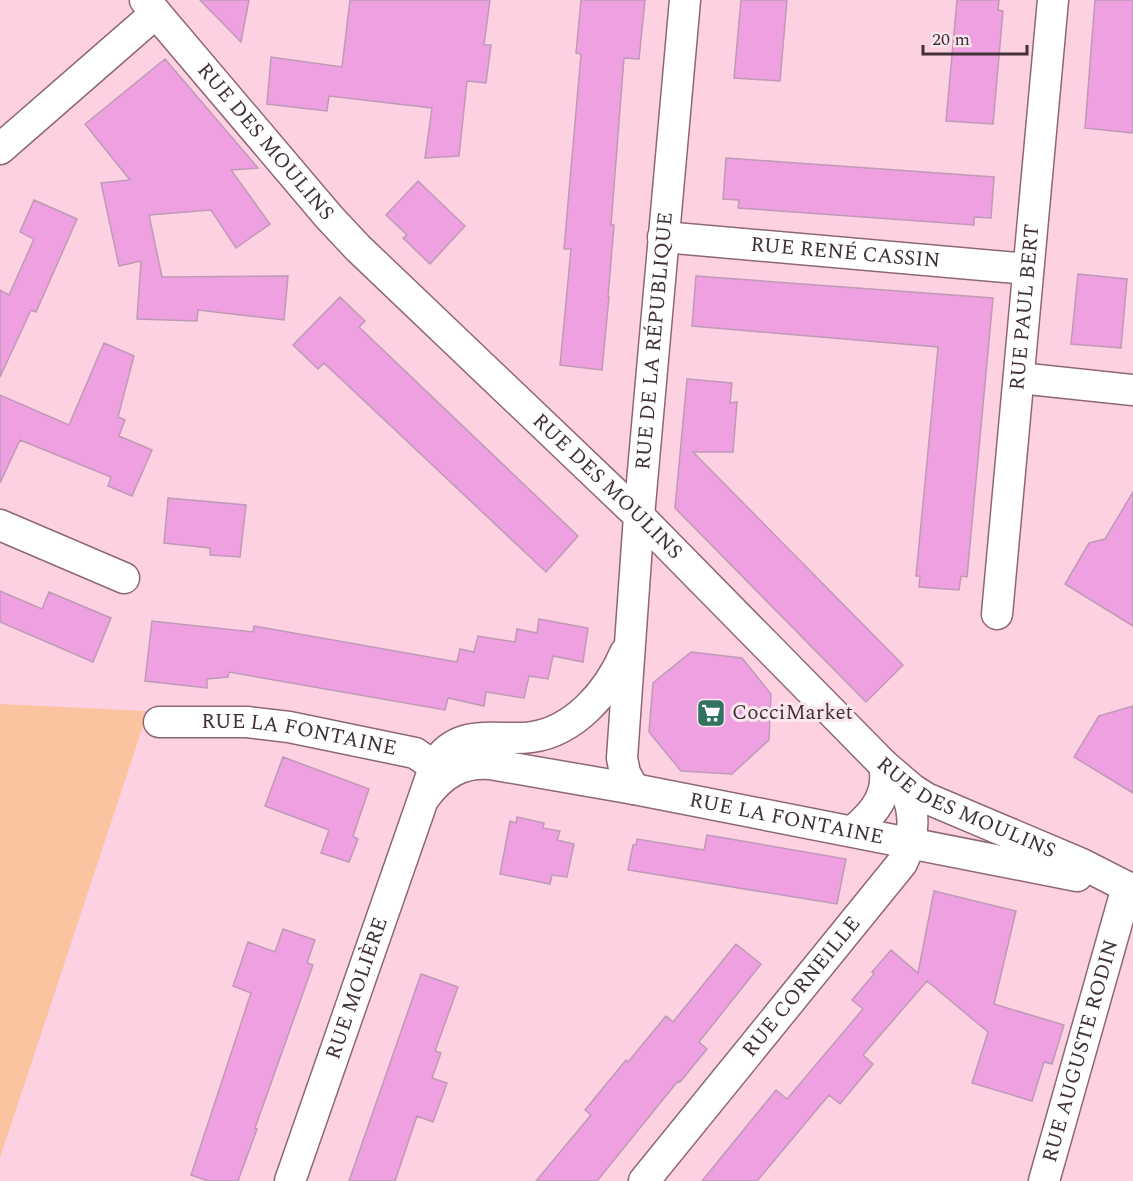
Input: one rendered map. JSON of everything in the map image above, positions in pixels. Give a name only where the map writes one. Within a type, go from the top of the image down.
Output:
[{"type":"street","name":"RUE DE LA RÉPUBLIQUE","points":[[634,789],[625,773],[622,758],[629,643],[685,0]]},
{"type":"street","name":"RUE PAUL BERT","points":[[997,614],[1053,0]]},
{"type":"street","points":[[0,149],[151,6]]},
{"type":"street","name":"RUE DES MOULINS","points":[[151,6],[350,240],[639,516],[892,771],[926,798],[1082,864],[1130,888]]},
{"type":"street","name":"RUE RENÉ CASSIN","points":[[663,237],[1028,269]]},
{"type":"street","points":[[1018,378],[1133,390]]},
{"type":"street","points":[[0,525],[124,578]]},
{"type":"street","name":"RUE LA FONTAINE","points":[[425,797],[439,780],[441,769],[439,758],[450,748],[469,739],[481,737],[532,737],[556,730],[580,715],[601,693],[622,660],[629,643]]},
{"type":"street","name":"RUE LA FONTAINE","points":[[159,723],[247,723],[289,727],[415,753],[441,769],[472,764],[490,764],[911,842],[1130,888]]},
{"type":"street","points":[[853,831],[869,817],[878,805],[892,771]]},
{"type":"street","name":"RUE CORNEILLE","points":[[645,1181],[902,863],[911,842],[912,808],[906,789],[892,771]]},
{"type":"street","name":"RUE MOLIÈRE","points":[[290,1181],[425,797]]},
{"type":"street","name":"RUE AUGUSTE RODIN","points":[[1044,1181],[1130,888]]},
{"type":"shaded area","points":[[0,704],[148,711],[0,1158]]},
{"type":"building","points":[[200,0],[249,0],[241,42]]},
{"type":"building","points":[[350,0],[490,0],[484,45],[491,45],[486,83],[467,81],[459,156],[425,158],[432,108],[329,96],[327,111],[267,104],[271,57],[342,67]]},
{"type":"building","points":[[581,0],[645,0],[639,59],[624,58],[611,225],[614,225],[609,297],[602,370],[560,365],[571,249],[564,249],[581,54],[576,53]]},
{"type":"building","points":[[741,0],[787,0],[780,81],[734,78]]},
{"type":"building","points":[[957,0],[999,0],[998,10],[1003,11],[993,124],[946,121]]},
{"type":"building","points":[[1095,0],[1133,0],[1133,133],[1085,128]]},
{"type":"building","points":[[165,59],[258,168],[231,170],[270,224],[236,248],[211,210],[149,215],[162,277],[288,276],[284,320],[198,310],[197,321],[137,319],[141,261],[119,266],[101,183],[130,180],[85,124]]},
{"type":"building","points":[[726,158],[994,177],[991,218],[974,217],[974,225],[738,208],[739,200],[723,199]]},
{"type":"building","points":[[418,181],[465,226],[430,264],[403,238],[407,235],[386,215]]},
{"type":"building","points":[[34,200],[77,219],[36,312],[31,310],[0,377],[0,290],[9,295],[34,239],[20,232]]},
{"type":"building","points":[[1078,274],[1127,279],[1121,348],[1071,344]]},
{"type":"building","points":[[696,276],[993,298],[967,577],[961,576],[959,590],[919,587],[920,576],[916,576],[938,347],[692,326]]},
{"type":"building","points":[[340,297],[365,321],[359,327],[578,536],[546,572],[324,363],[318,369],[293,345]]},
{"type":"building","points":[[104,343],[134,356],[118,417],[125,420],[119,436],[152,450],[132,496],[108,486],[111,477],[20,440],[0,483],[0,395],[69,425]]},
{"type":"building","points":[[687,379],[732,383],[730,403],[737,402],[733,452],[693,452],[903,665],[866,702],[675,508]]},
{"type":"building","points":[[1133,492],[1133,626],[1065,584],[1089,543],[1105,539]]},
{"type":"building","points":[[168,498],[246,505],[240,557],[210,555],[210,548],[164,543]]},
{"type":"building","points":[[0,591],[42,609],[49,592],[111,618],[93,662],[0,622]]},
{"type":"building","points":[[539,619],[588,628],[583,662],[553,656],[548,679],[529,676],[524,698],[486,692],[484,706],[448,698],[445,710],[229,672],[228,677],[207,679],[207,688],[145,681],[152,621],[253,632],[254,626],[457,662],[460,649],[474,652],[478,636],[515,642],[517,629],[537,633]]},
{"type":"building","name":"CocciMarket","points":[[691,652],[742,658],[771,694],[769,740],[732,774],[681,771],[649,732],[653,683]]},
{"type":"building","points":[[1133,706],[1133,793],[1074,757],[1099,716]]},
{"type":"building","points":[[283,757],[369,789],[353,836],[358,839],[349,862],[321,853],[329,830],[265,806]]},
{"type":"building","points":[[517,817],[544,823],[543,828],[560,831],[557,840],[574,844],[567,877],[552,875],[550,884],[500,874],[510,821],[516,823]]},
{"type":"building","points":[[707,835],[846,859],[837,904],[628,870],[633,845],[636,845],[637,839],[704,850]]},
{"type":"building","points":[[934,891],[1016,911],[994,1004],[1064,1025],[1052,1064],[1044,1062],[1032,1101],[972,1083],[988,1032],[927,981],[863,1055],[873,1064],[840,1104],[829,1095],[757,1181],[702,1181],[776,1090],[787,1099],[863,1009],[852,1000],[891,950],[918,973]]},
{"type":"building","points":[[283,929],[315,940],[307,963],[313,965],[238,1181],[208,1181],[191,1175],[251,993],[233,986],[248,942],[275,952]]},
{"type":"building","points":[[736,944],[761,964],[699,1042],[707,1049],[597,1181],[536,1181],[591,1115],[585,1110],[626,1060],[628,1062],[666,1016],[673,1022]]},
{"type":"building","points":[[421,974],[458,987],[435,1051],[441,1053],[432,1078],[447,1083],[433,1122],[417,1116],[395,1181],[349,1181]]},
{"type":"place","name":"CocciMarket","points":[[711,713]]}]
